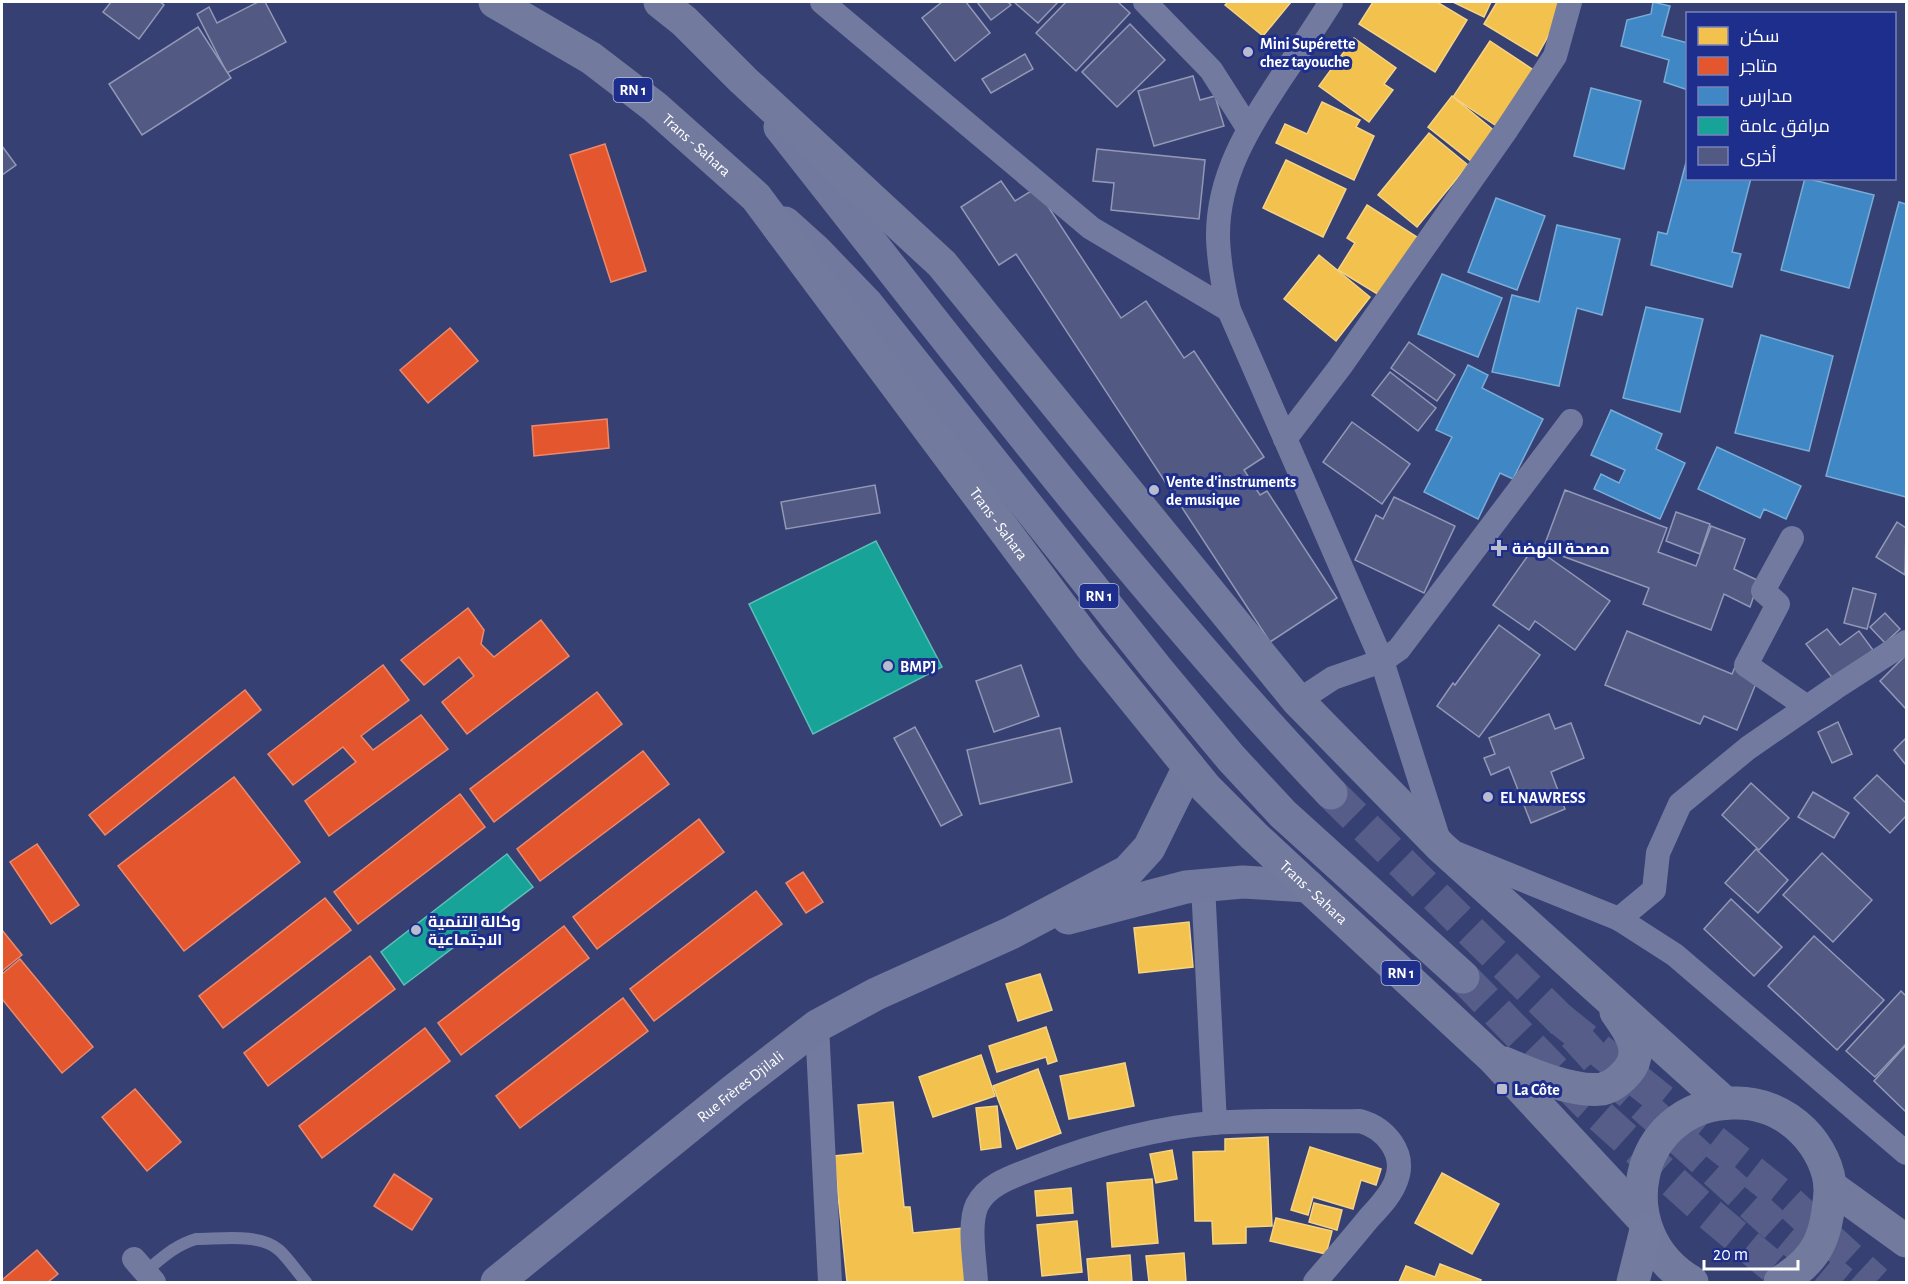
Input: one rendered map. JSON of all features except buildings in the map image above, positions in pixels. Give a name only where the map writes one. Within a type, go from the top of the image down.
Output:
[{"type":"highway","name":"Trans - Sahara","points":[[495,2],[591,58],[655,107],[756,197],[1082,636],[1206,788],[1254,836],[1494,1059],[1644,1224]]},
{"type":"highway","name":"RN 1","points":[[660,2],[684,21],[743,80],[942,264],[1298,701]]},
{"type":"highway","points":[[1298,701],[1441,848],[1725,1103]]},
{"type":"highway","points":[[1494,1059],[1540,1078],[1587,1090],[1605,1089],[1622,1078],[1632,1066],[1635,1053],[1633,1036],[1606,997]]},
{"type":"highway","points":[[1692,1282],[1665,1263],[1654,1247],[1644,1224],[1640,1200],[1641,1182],[1653,1149],[1676,1122],[1708,1106],[1744,1102],[1762,1106],[1795,1123],[1819,1151],[1830,1186],[1828,1221],[1822,1237],[1804,1264],[1780,1282]]},
{"type":"highway","points":[[1830,1186],[1906,1241]]},
{"type":"highway","points":[[1633,1282],[1644,1224]]},
{"type":"main road","name":"RN 1","points":[[743,80],[1106,537],[1268,726],[1332,793]]},
{"type":"main road","name":"RN 1","points":[[756,197],[816,251],[867,304],[1157,669],[1231,758],[1300,830],[1462,977]]},
{"type":"main road","points":[[1011,933],[1114,879],[1140,860],[1157,834],[1190,767]]},
{"type":"main road","points":[[1011,933],[1166,892],[1203,885],[1261,882],[1308,886]]},
{"type":"main road","name":"Rue Frères Djilali","points":[[497,1282],[734,1090],[817,1026],[876,994],[1011,933]]},
{"type":"street","points":[[822,2],[1091,228],[1229,310]]},
{"type":"street","points":[[1145,2],[1211,70],[1248,128]]},
{"type":"street","points":[[1332,2],[1248,128],[1232,162],[1225,189],[1218,236],[1221,274],[1229,310],[1382,661],[1441,848],[1619,919],[1675,955],[1906,1153]]},
{"type":"street","points":[[1285,439],[1340,367],[1513,120],[1555,56],[1570,2]]},
{"type":"street","points":[[1298,701],[1333,678],[1382,661],[1404,644],[1571,421]]},
{"type":"street","points":[[1792,538],[1763,591],[1778,604],[1746,665],[1806,707]]},
{"type":"street","points":[[1619,919],[1654,890],[1658,853],[1680,804],[1748,748],[1906,642]]},
{"type":"street","points":[[1203,885],[1215,1123]]},
{"type":"street","points":[[817,1026],[830,1282]]},
{"type":"street","points":[[976,1282],[973,1221],[976,1207],[994,1185],[1089,1149],[1172,1128],[1215,1123],[1360,1121],[1372,1124],[1391,1141],[1396,1153],[1397,1179],[1392,1190],[1315,1282]]},
{"type":"lane","points":[[144,1271],[170,1251],[196,1239],[257,1239],[279,1250],[306,1282]]},
{"type":"tunnel","points":[[1331,793],[1560,1019],[1614,1079],[1782,1232],[1842,1282]]},
{"type":"tunnel","points":[[1463,977],[1587,1104],[1706,1211],[1791,1282]]},
{"type":"tunnel","points":[[1560,1019],[1780,1194],[1876,1282]]},
{"type":"place","name":"Mini Supérette chez tayouche","points":[[1248,52]]},
{"type":"place","name":"Vente d'instruments de musique","points":[[1154,490]]},
{"type":"place","name":"مصحة النهضة","points":[[1499,548]]},
{"type":"place","name":"BMPJ","points":[[888,666]]},
{"type":"place","name":"EL NAWRESS","points":[[1488,797]]},
{"type":"place","name":"وكالة التنمية الاجتماعية","points":[[416,930]]},
{"type":"place","name":"La Côte","points":[[1502,1089]]}]
